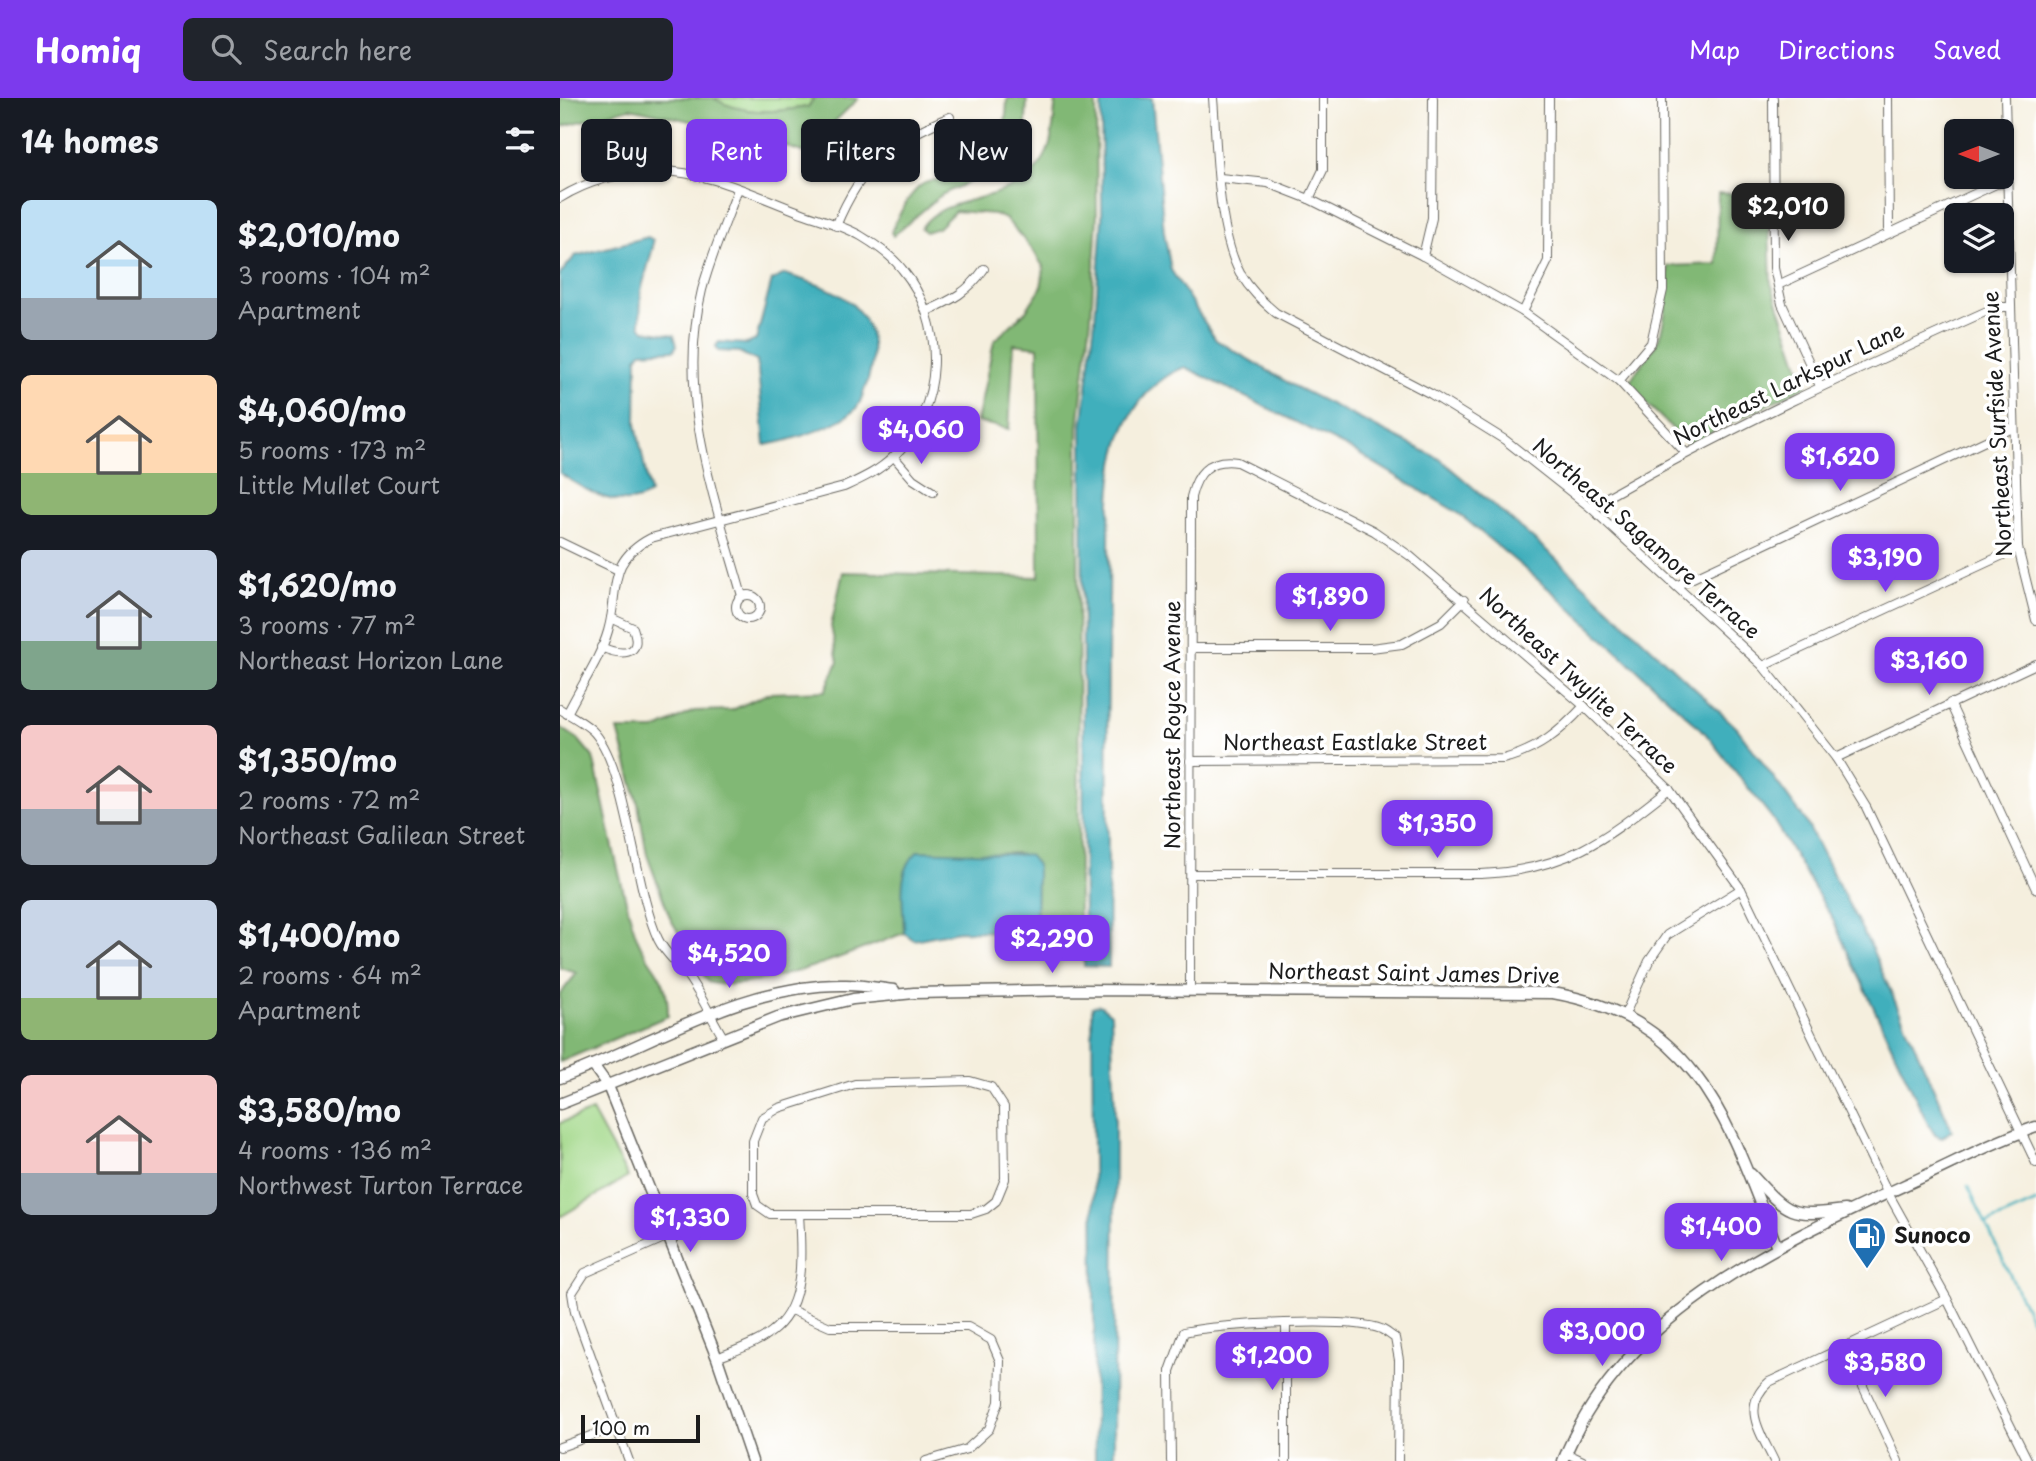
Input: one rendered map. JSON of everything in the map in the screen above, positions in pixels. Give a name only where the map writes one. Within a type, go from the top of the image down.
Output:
[{"type":"main road","name":"Northeast Saint James Drive","points":[[560,1078],[709,1014],[767,995],[834,986],[914,993],[1553,992],[1580,997],[1625,1014],[1667,1042],[1698,1076],[1715,1102],[1747,1169],[1777,1247]]},
{"type":"main road","name":"Northeast Saint James Drive","points":[[560,1104],[778,1017],[822,1005],[914,993]]},
{"type":"main road","points":[[593,1065],[608,1086],[666,1237],[717,1359],[751,1461]]},
{"type":"main road","points":[[1564,1457],[1609,1384],[1669,1318],[1777,1247],[2036,1125]]},
{"type":"main road","points":[[1747,1169],[1782,1207],[1795,1213],[1811,1215],[1855,1209]]},
{"type":"street","name":"Northeast Sagamore Terrace","points":[[1213,98],[1227,236],[1235,260],[1255,295],[1276,313],[1431,394],[1506,440],[1590,507],[1678,585],[1763,666],[1836,758],[1866,807],[2036,1163]]},
{"type":"street","points":[[1309,199],[1323,170],[1324,98]]},
{"type":"street","points":[[1423,256],[1432,218],[1433,98]]},
{"type":"street","points":[[1523,312],[1548,261],[1549,98]]},
{"type":"street","points":[[1619,381],[1651,343],[1663,290],[1662,98]]},
{"type":"street","points":[[1773,98],[1773,241],[1777,285],[1782,304],[1820,386]]},
{"type":"street","points":[[1888,98],[1889,232]]},
{"type":"street","name":"Northeast Surfside Avenue","points":[[2005,98],[2005,119]]},
{"type":"street","points":[[836,226],[848,199],[872,162],[911,133],[950,117]]},
{"type":"street","points":[[560,198],[598,180],[656,171],[701,177],[836,226],[870,242],[902,268],[927,311],[934,347],[933,379],[916,426],[894,457],[869,475],[844,487],[651,538],[626,556],[618,570],[611,618],[601,647],[564,712],[591,730],[601,743],[613,768],[658,940],[672,961],[690,979],[723,1037]]},
{"type":"street","points":[[1220,178],[1268,183],[1309,199],[1423,256],[1523,312],[1619,381],[1685,452]]},
{"type":"street","points":[[738,189],[702,291],[694,345],[694,415],[742,596]]},
{"type":"street","points":[[1777,285],[1985,189]]},
{"type":"street","name":"Northeast Surfside Avenue","points":[[2006,189],[2018,548],[2036,620]]},
{"type":"street","points":[[927,311],[959,297],[972,287],[984,269]]},
{"type":"street","name":"Northeast Larkspur Lane","points":[[1590,507],[1685,452],[1820,386],[1996,307],[2009,307]]},
{"type":"street","points":[[1678,585],[2013,428]]},
{"type":"street","points":[[894,457],[913,478],[933,492]]},
{"type":"street","name":"Northeast Twylite Terrace","points":[[1210,465],[1237,462],[1374,531],[1410,556],[1584,706],[1669,789],[1741,889],[1888,1193],[1947,1299],[2028,1461]]},
{"type":"street","name":"Northeast Royce Avenue","points":[[1190,991],[1191,497],[1194,482],[1210,465]]},
{"type":"street","points":[[560,542],[618,570]]},
{"type":"street","points":[[1763,666],[2018,548]]},
{"type":"street","points":[[1191,648],[1371,648],[1402,644],[1441,623],[1464,600]]},
{"type":"street","points":[[601,647],[622,655],[631,650],[635,640],[631,626],[611,618]]},
{"type":"street","points":[[1836,758],[2036,664]]},
{"type":"street","points":[[1950,703],[2036,889]]},
{"type":"street","name":"Northeast Eastlake Street","points":[[1191,761],[1503,759],[1540,746],[1560,732],[1584,706]]},
{"type":"street","points":[[1191,874],[1481,874],[1526,870],[1588,849],[1669,789]]},
{"type":"street","points":[[1625,1014],[1649,961],[1667,935],[1741,889]]},
{"type":"street","points":[[970,1081],[983,1083],[998,1095],[1004,1107],[1005,1179],[1002,1192],[986,1209],[971,1213],[799,1214],[770,1214],[757,1205],[753,1194],[753,1142],[762,1118],[779,1108],[834,1088],[883,1082],[970,1081]]},
{"type":"street","points":[[717,1359],[764,1337],[777,1327],[791,1310],[798,1284],[799,1214]]},
{"type":"street","points":[[629,1461],[575,1311],[572,1293],[585,1273],[666,1237]]},
{"type":"street","points":[[1774,1461],[1756,1422],[1753,1409],[1757,1392],[1769,1382],[1947,1299]]},
{"type":"street","points":[[791,1310],[830,1327],[968,1327],[991,1339],[1000,1361],[999,1402],[993,1422],[980,1441],[967,1450],[926,1461]]},
{"type":"street","points":[[1286,1324],[1286,1461]]},
{"type":"street","points":[[1171,1461],[1170,1371],[1184,1332],[1201,1327],[1286,1324],[1359,1324],[1380,1329],[1395,1338],[1399,1360],[1398,1461]]},
{"type":"street","points":[[1846,1348],[1898,1461]]},
{"type":"street","points":[[560,1447],[618,1426]]},
{"type":"street","points":[[1564,1457],[1583,1461]]},
{"type":"green space","points":[[560,98],[713,98],[736,108],[759,111],[808,107],[814,98],[859,98],[837,119],[801,119],[801,152],[787,147],[787,119],[686,120],[630,108],[581,119],[581,121],[560,127]]},
{"type":"green space","points":[[713,98],[814,98],[808,107],[759,111],[736,108]]},
{"type":"green space","points":[[1007,98],[1027,98],[1026,119],[1005,119]]},
{"type":"green space","points":[[1056,98],[1096,98],[1097,218],[1091,319],[1078,427],[1079,923],[1036,927],[1037,865],[1016,853],[970,855],[903,882],[904,933],[777,977],[727,984],[708,982],[671,920],[647,855],[638,804],[618,730],[655,730],[694,711],[732,710],[769,693],[825,691],[838,662],[831,626],[843,572],[1039,577],[1038,347],[1014,344],[1009,429],[977,422],[994,341],[1025,312],[1041,288],[1044,268],[1033,250],[1006,219],[994,214],[955,211],[938,228],[926,232],[921,228],[933,215],[949,207],[1005,190],[1021,182],[1032,182],[1032,173],[1049,147]]},
{"type":"green space","points":[[930,181],[969,182],[941,195],[893,236],[891,232],[911,196],[920,186]]},
{"type":"green space","points":[[1718,193],[1768,193],[1771,283],[1806,386],[1688,444],[1628,385],[1662,330],[1668,266],[1717,264]]},
{"type":"green space","points":[[560,727],[578,739],[593,757],[617,867],[635,932],[665,988],[668,1016],[560,1062],[560,994],[577,973],[560,968]]},
{"type":"green space","points":[[592,1111],[628,1177],[560,1217],[560,1123]]},
{"type":"water","points":[[1101,98],[1152,98],[1164,232],[1171,270],[1216,340],[1294,386],[1440,459],[1553,556],[1737,728],[1805,820],[1872,949],[1952,1130],[1942,1138],[1935,1135],[1832,918],[1772,818],[1705,733],[1556,595],[1458,513],[1354,451],[1185,367],[1157,384],[1136,408],[1121,438],[1113,471],[1109,518],[1109,967],[1084,966],[1082,427],[1095,319],[1102,218]]},
{"type":"water","points":[[648,237],[653,240],[653,247],[641,291],[640,325],[644,330],[674,335],[677,345],[674,350],[641,352],[637,358],[636,424],[650,494],[639,499],[615,500],[591,492],[560,473],[560,274],[575,256]]},
{"type":"water","points":[[785,274],[829,289],[853,305],[871,335],[871,368],[858,406],[851,413],[810,433],[765,445],[757,361],[739,352],[718,351],[716,346],[719,342],[747,344],[756,340],[772,280]]},
{"type":"water","points":[[918,851],[1029,855],[1037,865],[1036,932],[959,931],[914,940],[904,933],[902,889],[906,869]]},
{"type":"water","points":[[1100,1005],[1111,1014],[1115,1112],[1114,1461],[1095,1461],[1092,1007]]},
{"type":"waterway","points":[[1968,1186],[2036,1330]]},
{"type":"waterway","points":[[1986,1224],[2036,1202]]},
{"type":"place","name":"Sunoco","points":[[1867,1270]]}]
